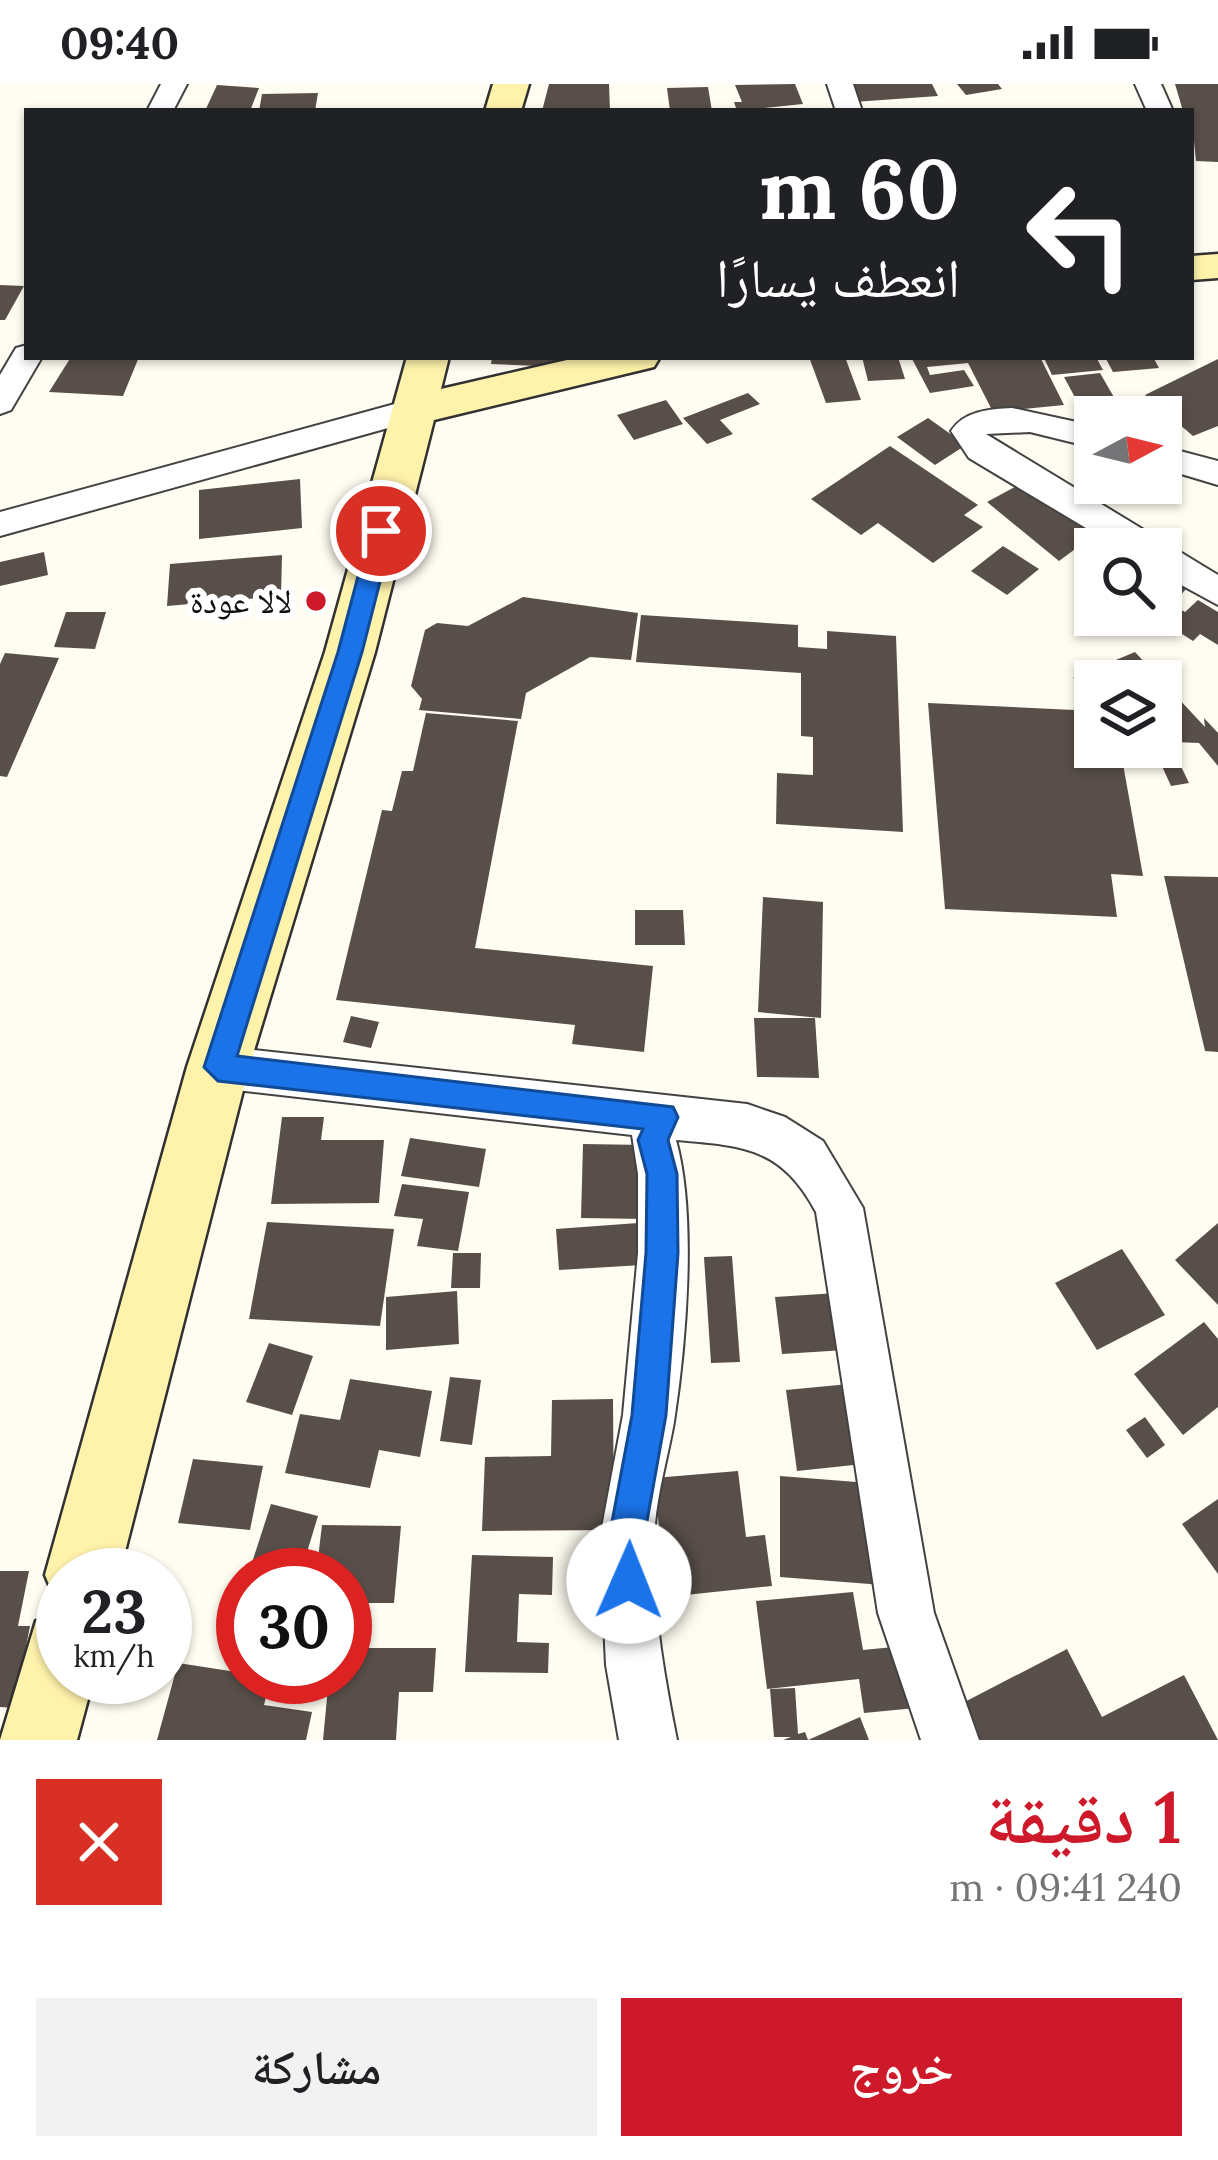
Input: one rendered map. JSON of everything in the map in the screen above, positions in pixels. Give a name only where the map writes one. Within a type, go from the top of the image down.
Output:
[{"type":"main road","points":[[89,1548],[218,1067],[350,652],[420,384],[615,360]]},
{"type":"main road","points":[[38,1740],[48,1704]]},
{"type":"street","points":[[0,403],[24,360]]},
{"type":"street","points":[[0,524],[420,384]]},
{"type":"street","points":[[1074,433],[999,420],[976,423],[967,431],[981,450],[1113,528]]},
{"type":"street","points":[[1182,463],[1218,473]]},
{"type":"street","points":[[1182,570],[1218,592]]},
{"type":"street","points":[[218,1067],[769,1128],[788,1136],[821,1168],[839,1208],[906,1613],[950,1740]]},
{"type":"street","points":[[649,1740],[634,1665],[627,1538],[649,1415],[662,1253],[662,1174],[653,1140],[663,1117]]},
{"type":"building","points":[[549,84],[609,84],[610,108],[543,108]]},
{"type":"building","points":[[795,84],[803,104],[736,108],[734,102],[742,102],[735,85]]},
{"type":"building","points":[[847,84],[932,84],[938,96],[854,102]]},
{"type":"building","points":[[957,84],[998,84],[1002,89],[966,95]]},
{"type":"building","points":[[1175,84],[1218,84],[1218,162],[1196,161],[1194,108],[1182,108]]},
{"type":"building","points":[[217,85],[259,88],[251,108],[206,108]]},
{"type":"building","points":[[708,87],[712,108],[670,108],[667,88]]},
{"type":"building","points":[[318,93],[316,108],[260,108],[262,94]]},
{"type":"building","points":[[0,285],[24,286],[5,320],[0,320]]},
{"type":"building","points":[[1218,359],[1218,426],[1193,436],[1182,427],[1182,396],[1145,395]]},
{"type":"building","points":[[69,360],[138,360],[123,396],[49,392]]},
{"type":"building","points":[[492,360],[565,360],[564,367],[491,364]]},
{"type":"building","points":[[810,360],[846,360],[861,400],[826,403]]},
{"type":"building","points":[[863,360],[899,360],[905,379],[868,381]]},
{"type":"building","points":[[913,360],[1042,360],[1064,405],[993,412],[968,363],[927,367],[930,375],[964,370],[974,386],[930,393]]},
{"type":"building","points":[[1045,360],[1098,360],[1103,370],[1052,375]]},
{"type":"building","points":[[1107,360],[1155,360],[1159,368],[1113,372]]},
{"type":"building","points":[[1100,373],[1113,396],[1074,396],[1064,377]]},
{"type":"building","points":[[748,393],[760,404],[720,420],[733,434],[707,444],[683,418]]},
{"type":"building","points":[[666,400],[683,424],[634,440],[617,415]]},
{"type":"building","points":[[928,418],[966,445],[935,465],[897,437]]},
{"type":"building","points":[[890,446],[978,505],[964,515],[983,527],[933,563],[878,523],[861,535],[811,499]]},
{"type":"building","points":[[300,479],[302,528],[199,539],[199,490]]},
{"type":"building","points":[[1028,480],[1090,528],[1074,528],[1074,550],[1059,561],[987,502]]},
{"type":"building","points":[[1003,546],[1039,569],[1007,595],[971,571]]},
{"type":"building","points":[[44,552],[48,575],[0,586],[0,562]]},
{"type":"building","points":[[282,555],[281,596],[167,606],[170,564]]},
{"type":"building","points":[[1182,568],[1197,576],[1182,594]]},
{"type":"building","points":[[523,597],[638,613],[631,660],[590,657],[526,693],[521,719],[419,710],[422,699],[411,686],[425,630],[437,623],[468,626]]},
{"type":"building","points":[[1198,600],[1218,612],[1218,645],[1200,634],[1193,641],[1182,634],[1182,610]]},
{"type":"building","points":[[66,612],[106,612],[95,649],[54,647]]},
{"type":"building","points":[[641,615],[798,625],[798,647],[827,649],[827,631],[896,636],[903,832],[776,824],[777,773],[813,775],[813,737],[801,736],[801,673],[636,662]]},
{"type":"building","points":[[1135,652],[1142,660],[1116,660]]},
{"type":"building","points":[[5,653],[59,658],[7,777],[0,776],[0,664]]},
{"type":"building","points":[[1182,702],[1205,727],[1204,718],[1218,733],[1218,766],[1199,743],[1182,742]]},
{"type":"building","points":[[928,703],[1074,710],[1074,768],[1124,768],[1143,876],[1111,874],[1117,917],[945,909]]},
{"type":"building","points":[[426,713],[518,721],[475,948],[653,966],[644,1052],[572,1044],[575,1025],[336,1000],[382,810],[392,811],[402,771],[413,771]]},
{"type":"building","points":[[1163,768],[1182,768],[1189,783],[1171,786]]},
{"type":"building","points":[[1164,876],[1218,877],[1218,1052],[1205,1051]]},
{"type":"building","points":[[763,897],[823,902],[821,1018],[758,1012]]},
{"type":"building","points":[[635,910],[683,910],[685,945],[635,945]]},
{"type":"building","points":[[351,1016],[379,1022],[371,1048],[343,1042]]},
{"type":"building","points":[[754,1018],[815,1018],[819,1078],[757,1077]]},
{"type":"building","points":[[282,1117],[324,1117],[321,1140],[384,1140],[379,1203],[271,1204]]},
{"type":"building","points":[[410,1138],[486,1149],[479,1187],[401,1176]]},
{"type":"building","points":[[583,1144],[645,1145],[646,1219],[581,1218]]},
{"type":"building","points":[[402,1184],[469,1192],[458,1251],[417,1246],[423,1219],[394,1216]]},
{"type":"building","points":[[267,1222],[394,1229],[380,1326],[249,1319]]},
{"type":"building","points":[[638,1223],[642,1265],[559,1270],[556,1229]]},
{"type":"building","points":[[1218,1223],[1218,1305],[1175,1260]]},
{"type":"building","points":[[1122,1249],[1165,1315],[1097,1350],[1055,1283]]},
{"type":"building","points":[[453,1253],[481,1253],[480,1288],[451,1288]]},
{"type":"building","points":[[732,1256],[740,1362],[711,1363],[704,1257]]},
{"type":"building","points":[[457,1291],[459,1344],[386,1350],[386,1297]]},
{"type":"building","points":[[852,1292],[861,1349],[782,1354],[775,1297]]},
{"type":"building","points":[[1204,1322],[1218,1339],[1218,1407],[1183,1435],[1134,1374]]},
{"type":"building","points":[[269,1343],[313,1356],[292,1415],[246,1402]]},
{"type":"building","points":[[450,1377],[481,1380],[472,1445],[440,1441]]},
{"type":"building","points":[[350,1379],[432,1391],[420,1457],[379,1450],[370,1488],[285,1473],[300,1414],[340,1420]]},
{"type":"building","points":[[849,1384],[863,1464],[797,1471],[786,1390]]},
{"type":"building","points":[[613,1399],[614,1530],[482,1531],[485,1457],[551,1456],[552,1400]]},
{"type":"building","points":[[1145,1417],[1165,1445],[1147,1458],[1126,1430]]},
{"type":"building","points":[[193,1459],[263,1466],[250,1530],[178,1523]]},
{"type":"building","points":[[738,1471],[746,1537],[765,1535],[772,1586],[666,1597],[654,1478]]},
{"type":"building","points":[[780,1476],[882,1484],[908,1587],[780,1577]]},
{"type":"building","points":[[1218,1499],[1218,1574],[1182,1524]]},
{"type":"building","points":[[271,1504],[318,1516],[308,1548],[257,1548]]},
{"type":"building","points":[[322,1525],[401,1526],[394,1603],[372,1603],[372,1548],[319,1548]]},
{"type":"building","points":[[472,1555],[553,1557],[552,1595],[519,1594],[517,1642],[549,1643],[548,1673],[465,1672]]},
{"type":"building","points":[[0,1571],[29,1571],[18,1626],[30,1626],[14,1708],[0,1707]]},
{"type":"building","points":[[853,1592],[863,1650],[924,1644],[936,1706],[864,1713],[859,1679],[767,1689],[756,1601]]},
{"type":"building","points":[[372,1648],[436,1648],[433,1692],[399,1692],[396,1740],[323,1740],[326,1704],[372,1704]]},
{"type":"building","points":[[1067,1649],[1102,1717],[1184,1675],[1218,1740],[967,1740],[953,1708]]},
{"type":"building","points":[[192,1665],[216,1669],[216,1704],[264,1704],[312,1712],[306,1740],[157,1740],[167,1704],[192,1704]]},
{"type":"building","points":[[795,1688],[798,1734],[805,1732],[808,1740],[774,1737],[770,1689]]},
{"type":"building","points":[[860,1717],[869,1740],[808,1740]]},
{"type":"place","name":"لالا عودة","points":[[316,601]]},
{"type":"route","points":[[381,531],[350,652],[218,1067],[663,1117],[653,1140],[662,1174],[662,1253],[649,1415],[627,1538],[629,1581]]}]
